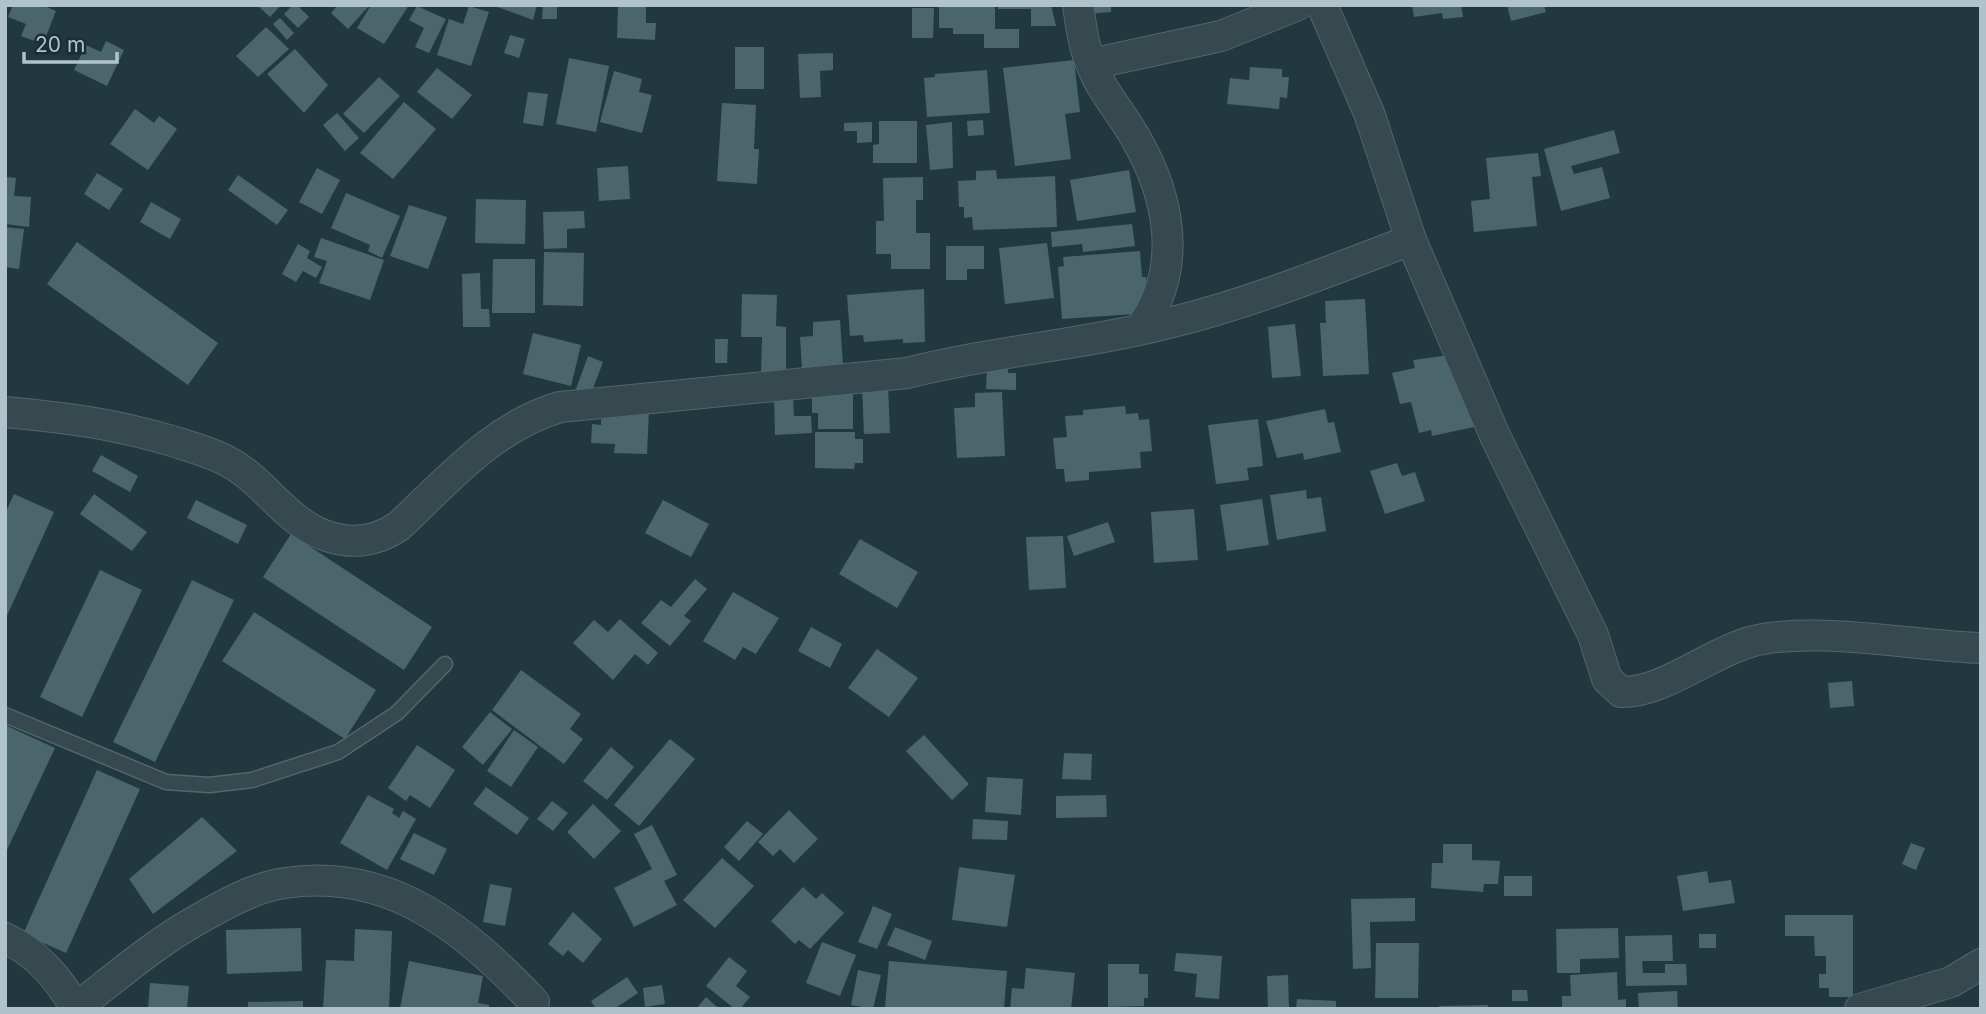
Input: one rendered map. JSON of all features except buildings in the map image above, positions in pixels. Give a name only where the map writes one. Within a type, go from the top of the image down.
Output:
[{"type":"street","points":[[1078,5],[1091,65],[1154,172],[1166,208],[1166,257],[1161,289],[1151,314],[1140,329]]},
{"type":"street","points":[[1091,65],[1221,36],[1297,5]]},
{"type":"street","points":[[1322,5],[1369,113],[1411,240],[1495,436],[1593,635],[1607,679],[1621,692],[1640,692],[1699,662],[1751,642],[1815,636],[1981,648]]},
{"type":"street","points":[[5,412],[110,423],[205,451],[249,475],[302,525],[326,536],[366,541],[387,534],[399,526],[503,432],[540,413],[560,407],[907,373],[957,360],[1140,329],[1170,323],[1290,285],[1411,240]]},
{"type":"street","points":[[5,938],[21,945],[57,979],[76,1008],[195,921],[249,894],[285,883],[361,885],[408,899],[449,924],[488,954],[534,1002]]},
{"type":"street","points":[[1860,1009],[1951,982],[1981,964]]},
{"type":"lane","points":[[5,715],[166,782],[252,780],[338,752],[397,713],[444,664]]}]
